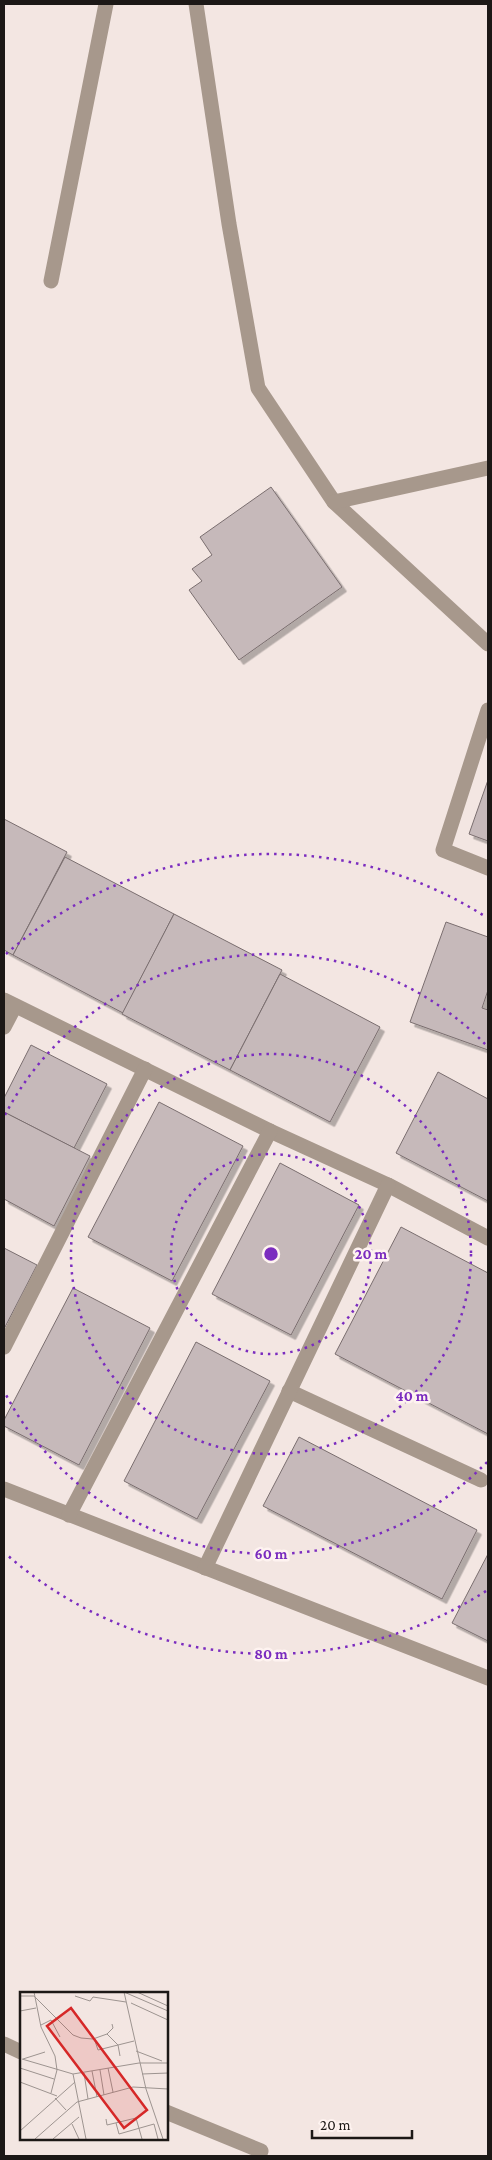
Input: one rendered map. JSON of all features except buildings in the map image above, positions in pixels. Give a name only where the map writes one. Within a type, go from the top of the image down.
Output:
[{"type":"street","points":[[51,281],[106,4]]},
{"type":"street","points":[[196,4],[229,224],[258,388],[334,502],[488,644]]},
{"type":"street","points":[[334,502],[488,468]]},
{"type":"street","points":[[488,710],[443,850],[488,868]]},
{"type":"street","points":[[4,1027],[9,1003],[270,1131],[388,1185],[488,1238]]},
{"type":"street","points":[[4,1347],[145,1070]]},
{"type":"street","points":[[69,1515],[270,1131]]},
{"type":"street","points":[[205,1568],[388,1185]]},
{"type":"street","points":[[289,1392],[481,1480]]},
{"type":"street","points":[[4,1489],[488,1678]]},
{"type":"street","points":[[4,2044],[20,2052]]},
{"type":"street","points":[[168,2113],[261,2151],[259,2156]]}]
